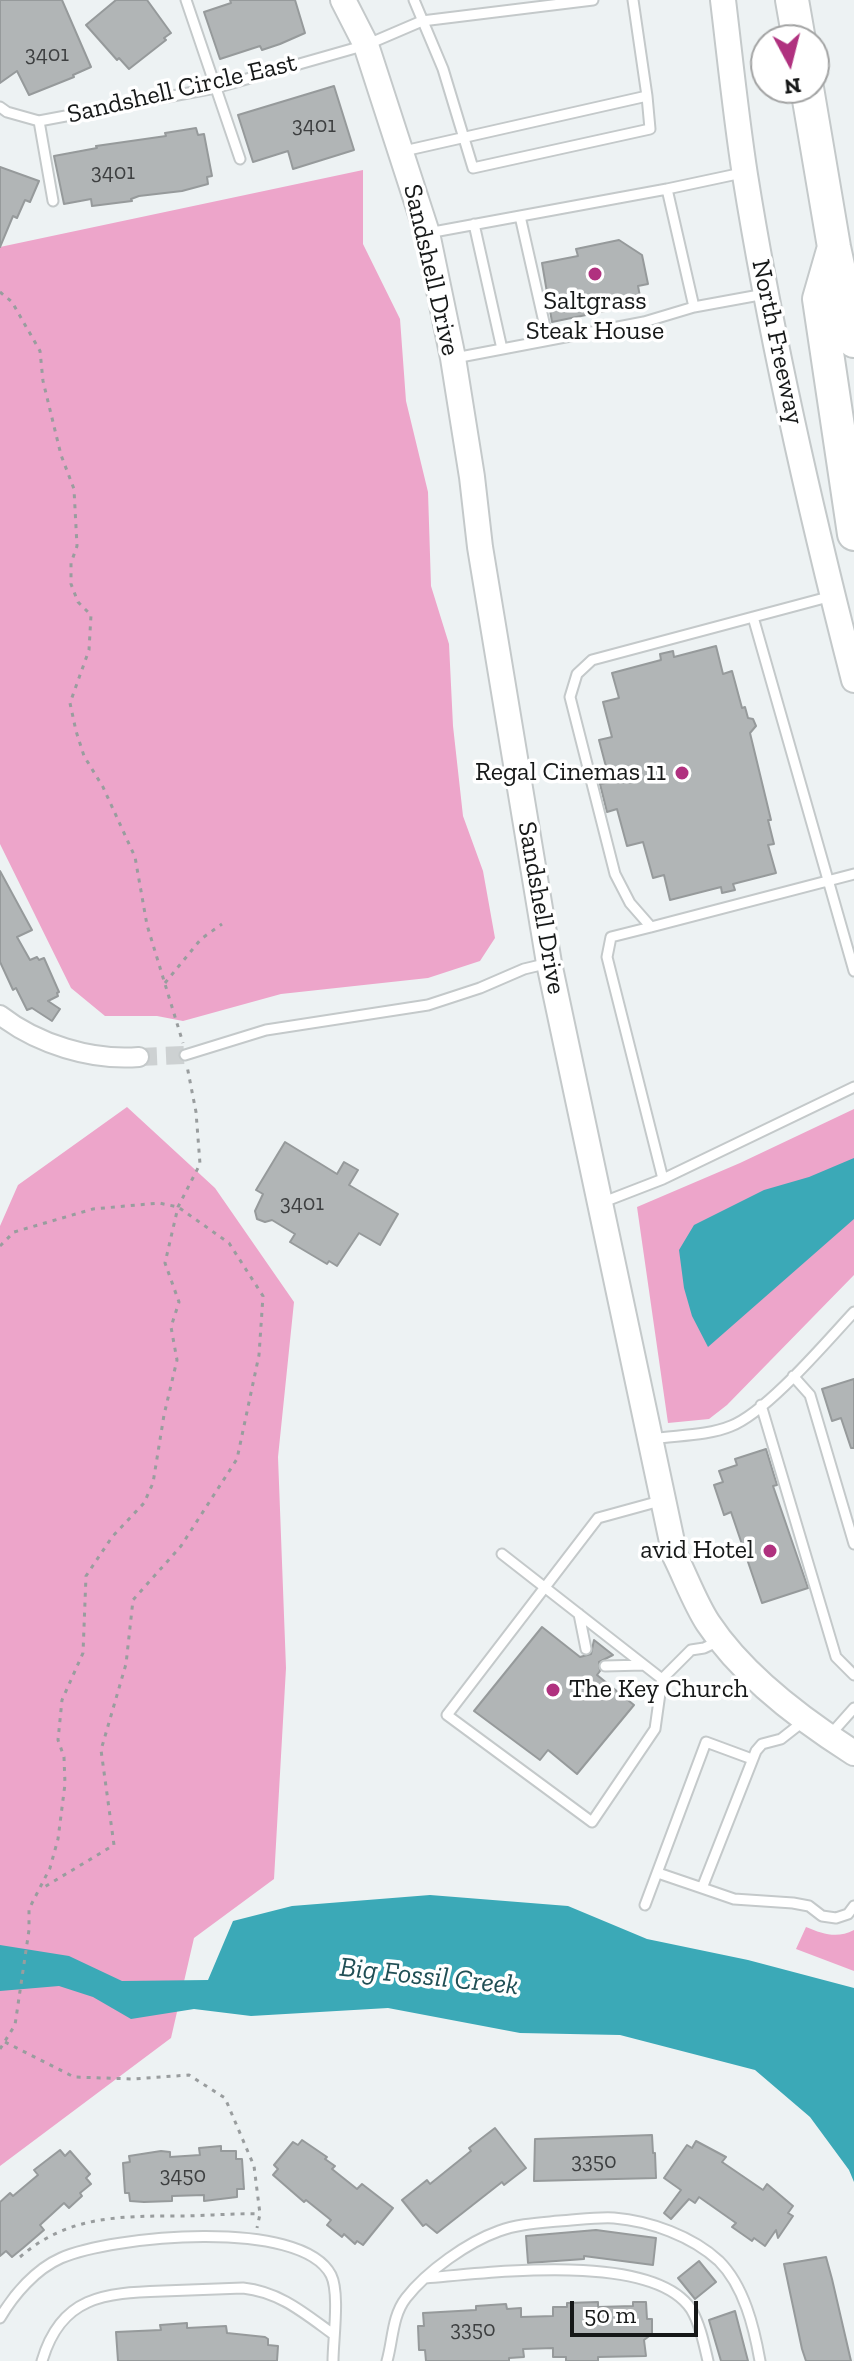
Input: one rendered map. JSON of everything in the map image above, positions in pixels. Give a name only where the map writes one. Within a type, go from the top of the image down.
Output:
[{"type":"highway","points":[[792,0],[796,24]]},
{"type":"highway","points":[[810,104],[854,341]]},
{"type":"highway","points":[[834,247],[819,299],[854,534]]},
{"type":"street","name":"Sandshell Drive","points":[[343,0],[366,45],[427,233],[453,358],[480,547],[549,963],[675,1556],[708,1623],[751,1673],[804,1721],[854,1753]]},
{"type":"street","name":"North Freeway","points":[[723,0],[744,172],[765,294],[832,596],[854,680]]},
{"type":"street","points":[[0,1015],[15,1027],[54,1044],[103,1057],[139,1057]]},
{"type":"lane","points":[[186,0],[240,159]]},
{"type":"lane","points":[[414,0],[443,69],[473,168],[650,129],[633,0]]},
{"type":"lane","name":"Sandshell Circle East","points":[[0,107],[39,121],[215,88],[366,45],[422,21],[593,0]]},
{"type":"lane","points":[[401,152],[647,96]]},
{"type":"lane","points":[[39,121],[53,201]]},
{"type":"lane","points":[[427,233],[744,172]]},
{"type":"lane","points":[[667,189],[694,307]]},
{"type":"lane","points":[[520,216],[548,340]]},
{"type":"lane","points":[[474,224],[502,349]]},
{"type":"lane","points":[[453,358],[644,322],[694,307],[765,294]]},
{"type":"lane","points":[[651,927],[630,903],[615,874],[570,697],[577,674],[592,660],[832,596]]},
{"type":"lane","points":[[753,617],[854,971]]},
{"type":"lane","points":[[663,1179],[607,957],[611,937],[854,874]]},
{"type":"lane","points":[[185,1055],[266,1030],[428,1005],[524,969],[549,963]]},
{"type":"lane","points":[[601,1203],[663,1179],[854,1087]]},
{"type":"lane","points":[[651,1439],[728,1428],[746,1419],[793,1376],[854,1312]]},
{"type":"lane","points":[[793,1376],[810,1395],[851,1522],[854,1544]]},
{"type":"lane","points":[[761,1405],[836,1657],[854,1675]]},
{"type":"lane","points":[[663,1500],[598,1518],[447,1715],[592,1822],[655,1729],[662,1679],[691,1650],[704,1648],[722,1639]]},
{"type":"lane","points":[[502,1554],[662,1679]]},
{"type":"lane","points":[[579,1614],[586,1649]]},
{"type":"lane","points":[[605,1666],[644,1665]]},
{"type":"lane","points":[[829,1737],[854,1708]]},
{"type":"lane","points":[[702,1888],[752,1759],[762,1744],[781,1739],[804,1721]]},
{"type":"lane","points":[[645,1905],[706,1742],[752,1759]]},
{"type":"lane","points":[[658,1873],[734,1899],[809,1906],[822,1916],[836,1918],[848,1914],[854,1906]]},
{"type":"lane","points":[[387,2361],[394,2321],[405,2299],[426,2278],[475,2242],[508,2228],[611,2218],[648,2224],[696,2245],[720,2262],[742,2299],[755,2335],[760,2361]]},
{"type":"lane","points":[[0,2318],[9,2302],[35,2275],[57,2260],[85,2249],[172,2237],[255,2240],[298,2251],[324,2266],[331,2276],[335,2288],[333,2361]]},
{"type":"lane","points":[[426,2278],[603,2271],[649,2279],[673,2291],[690,2309],[708,2361]]},
{"type":"lane","points":[[42,2361],[54,2330],[67,2316],[85,2303],[114,2293],[260,2290],[293,2304],[333,2334]]},
{"type":"path","points":[[0,292],[12,302],[40,351],[43,381],[61,455],[74,489],[77,546],[71,563],[71,584],[78,602],[91,615],[89,650],[70,703],[84,756],[103,787],[135,857],[147,925],[185,1055],[196,1112],[200,1164],[178,1207],[165,1263],[179,1302],[171,1327],[177,1360],[153,1483],[144,1503],[112,1537],[86,1576],[83,1653],[62,1700],[58,1740],[64,1757],[65,1784],[58,1839],[50,1868],[29,1909],[29,1930],[15,2025],[0,2049]]},
{"type":"path","points":[[165,983],[201,939],[222,924]]},
{"type":"path","points":[[0,1246],[14,1232],[93,1209],[159,1203],[178,1207],[229,1243],[263,1296],[259,1355],[237,1459],[181,1546],[133,1600],[126,1664],[101,1750],[114,1845],[38,1890]]},
{"type":"path","points":[[5,2041],[74,2077],[133,2079],[189,2075],[225,2098],[254,2166],[260,2214],[255,2240]]},
{"type":"path","points":[[20,2257],[35,2244],[68,2226],[92,2221],[152,2216],[260,2214]]},
{"type":"shaded area","points":[[363,170],[363,244],[400,319],[406,401],[428,492],[431,586],[449,644],[453,726],[463,816],[483,871],[495,938],[480,961],[428,978],[281,994],[183,1021],[157,1016],[105,1016],[71,988],[0,844],[0,247]]},
{"type":"shaded area","points":[[127,1107],[215,1188],[294,1302],[278,1457],[286,1668],[274,1879],[194,1938],[171,2038],[0,2166],[0,1226],[18,1185]]},
{"type":"shaded area","points":[[854,1109],[854,1275],[727,1405],[709,1419],[668,1423],[637,1207]]},
{"type":"shaded area","points":[[806,1927],[830,1934],[854,1930],[854,1971],[796,1949]]},
{"type":"water","points":[[854,1158],[854,1219],[708,1347],[692,1316],[684,1288],[679,1250],[694,1225],[764,1190],[809,1177]]},
{"type":"water","name":"Big Fossil Creek","points":[[430,1895],[568,1906],[647,1939],[748,1960],[854,1988],[854,2182],[849,2170],[810,2117],[755,2070],[620,2035],[520,2033],[388,2008],[251,2016],[194,2009],[131,2019],[93,1997],[59,1986],[0,1991],[0,1945],[69,1956],[122,1981],[208,1980],[233,1921],[292,1906]]},
{"type":"building","points":[[0,0],[62,0],[91,67],[29,95],[17,71],[0,83]]},
{"type":"building","points":[[116,0],[147,0],[171,33],[129,69],[86,25]]},
{"type":"building","points":[[230,0],[295,0],[305,33],[262,50],[260,46],[220,59],[204,12],[231,3]]},
{"type":"building","points":[[334,86],[354,150],[293,169],[288,151],[253,162],[238,115]]},
{"type":"building","points":[[196,128],[198,135],[204,134],[212,176],[207,177],[208,184],[182,191],[139,196],[132,201],[92,206],[91,199],[64,204],[54,156]]},
{"type":"building","points":[[0,167],[39,181],[30,202],[25,200],[17,218],[13,216],[0,247]]},
{"type":"building","name":"Saltgrass Steak House","points":[[619,240],[642,255],[648,284],[638,286],[642,307],[621,311],[620,308],[552,322],[542,263],[578,256],[576,249]]},
{"type":"building","name":"Regal Cinemas 11","points":[[716,646],[723,674],[732,671],[742,708],[745,707],[748,718],[753,719],[756,726],[750,733],[771,820],[768,820],[774,844],[768,845],[776,873],[733,884],[735,890],[722,893],[721,887],[670,900],[664,875],[653,878],[643,842],[627,846],[617,809],[607,812],[600,784],[610,782],[599,740],[612,737],[603,702],[619,698],[612,673],[661,660],[660,654],[673,651],[674,657]]},
{"type":"building","points":[[0,871],[32,930],[17,937],[30,960],[44,958],[59,992],[58,996],[48,1001],[60,1009],[52,1021],[32,1008],[27,1010],[0,962]]},
{"type":"building","points":[[285,1142],[337,1174],[344,1162],[358,1170],[349,1185],[398,1214],[380,1245],[359,1233],[337,1266],[329,1261],[327,1264],[290,1242],[295,1234],[272,1220],[265,1222],[257,1219],[255,1211],[263,1194],[256,1190]]},
{"type":"building","points":[[854,1379],[854,1448],[851,1448],[841,1418],[832,1421],[822,1389]]},
{"type":"building","name":"avid Hotel","points":[[766,1449],[777,1485],[773,1486],[808,1588],[762,1603],[731,1512],[724,1515],[714,1485],[723,1482],[719,1471],[737,1465],[735,1459]]},
{"type":"building","name":"The Key Church","points":[[542,1627],[580,1657],[591,1654],[594,1640],[613,1655],[599,1662],[597,1675],[634,1705],[577,1774],[548,1750],[540,1760],[474,1711]]},
{"type":"building","points":[[495,2128],[526,2168],[504,2185],[502,2182],[437,2233],[426,2224],[423,2226],[402,2200],[427,2180],[430,2184]]},
{"type":"building","points":[[652,2135],[656,2178],[534,2181],[535,2139]]},
{"type":"building","points":[[302,2140],[327,2157],[325,2159],[335,2166],[332,2169],[357,2189],[362,2184],[393,2208],[363,2245],[357,2241],[355,2244],[344,2234],[342,2237],[327,2225],[331,2220],[273,2175],[278,2169],[274,2165],[293,2142],[298,2145]]},
{"type":"building","points":[[696,2141],[726,2157],[722,2162],[763,2190],[767,2184],[793,2206],[788,2213],[793,2216],[778,2238],[776,2230],[765,2246],[754,2238],[752,2241],[732,2227],[736,2223],[699,2197],[695,2203],[689,2199],[671,2219],[664,2213],[681,2190],[664,2178],[687,2145],[692,2148]]},
{"type":"building","points":[[221,2146],[221,2151],[236,2151],[236,2159],[242,2159],[244,2189],[237,2189],[237,2197],[204,2201],[204,2195],[172,2196],[172,2201],[144,2202],[130,2201],[129,2193],[125,2193],[123,2163],[130,2162],[129,2156],[161,2151],[170,2152],[170,2157],[200,2155],[199,2148]]},
{"type":"building","points":[[60,2150],[65,2156],[70,2151],[90,2174],[86,2178],[91,2184],[69,2208],[64,2203],[40,2225],[44,2230],[12,2257],[6,2251],[0,2256],[0,2202],[10,2193],[13,2196],[38,2175],[34,2170]]},
{"type":"building","points":[[596,2230],[656,2238],[653,2265],[584,2256],[584,2259],[528,2263],[526,2236]]},
{"type":"building","points":[[826,2257],[851,2361],[806,2361],[802,2349],[784,2264]]},
{"type":"building","points":[[699,2261],[716,2282],[695,2299],[678,2278]]},
{"type":"building","points":[[598,2302],[598,2307],[633,2306],[633,2302],[646,2302],[647,2319],[652,2319],[652,2334],[644,2340],[646,2356],[566,2361],[566,2357],[553,2357],[553,2348],[523,2349],[524,2357],[509,2358],[509,2361],[426,2361],[425,2350],[419,2350],[418,2326],[424,2326],[423,2313],[476,2310],[476,2306],[506,2304],[507,2309],[521,2308],[521,2317],[553,2316],[553,2307],[567,2307],[567,2303]]},
{"type":"building","points":[[735,2311],[748,2361],[721,2361],[709,2320]]},
{"type":"building","points":[[187,2323],[187,2328],[226,2326],[227,2333],[265,2337],[268,2345],[278,2346],[277,2361],[118,2361],[116,2332],[161,2330],[160,2325]]},
{"type":"tunnel","points":[[139,1057],[185,1055]]},
{"type":"place","name":"Saltgrass Steak House","points":[[595,274]]},
{"type":"place","name":"Regal Cinemas 11","points":[[682,773]]},
{"type":"place","name":"avid Hotel","points":[[770,1551]]},
{"type":"place","name":"The Key Church","points":[[553,1690]]}]
